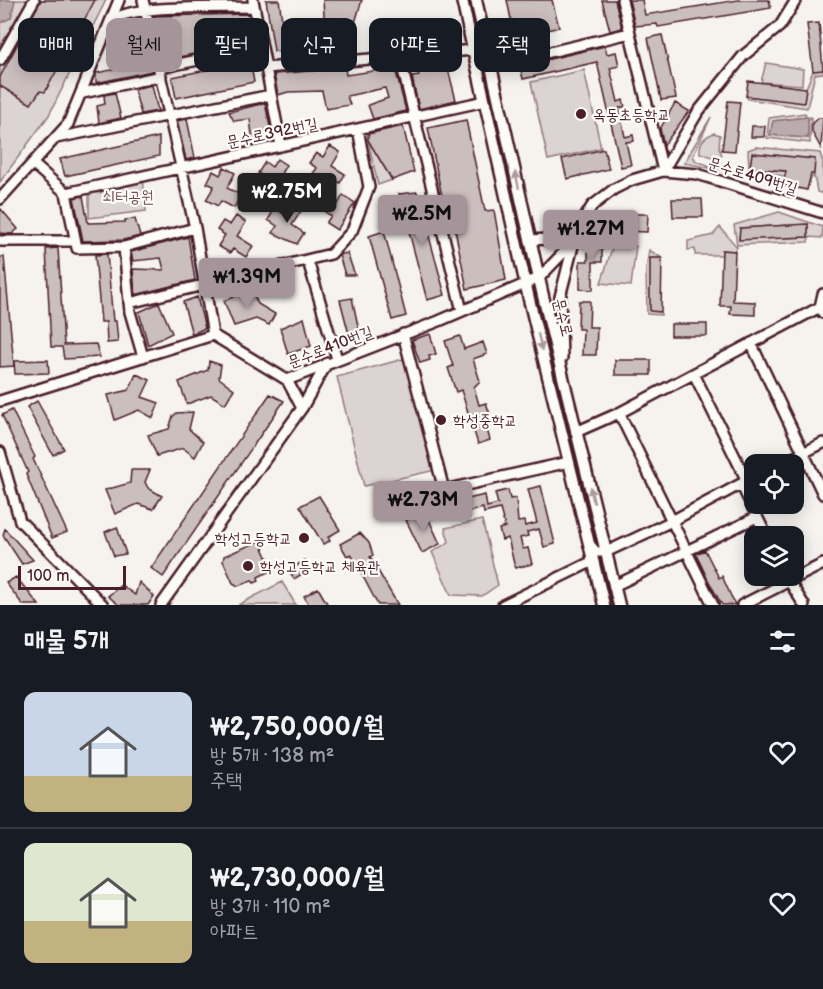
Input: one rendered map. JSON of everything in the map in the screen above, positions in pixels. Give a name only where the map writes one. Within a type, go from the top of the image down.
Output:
[{"type":"main road","name":"문수로","points":[[462,0],[474,50]]},
{"type":"main road","name":"문수로","points":[[476,0],[480,18]]},
{"type":"main road","name":"문수로","points":[[479,72],[526,285],[605,605]]},
{"type":"main road","name":"문수로","points":[[492,72],[530,240],[618,605]]},
{"type":"main road","points":[[605,605],[610,598],[618,605]]},
{"type":"street","points":[[0,60],[34,0]]},
{"type":"street","points":[[114,18],[119,0]]},
{"type":"street","points":[[142,0],[147,18]]},
{"type":"street","points":[[622,0],[663,171]]},
{"type":"street","points":[[663,171],[698,112],[743,56],[780,26],[796,0]]},
{"type":"street","points":[[115,18],[121,13],[253,3],[256,18]]},
{"type":"street","points":[[550,52],[630,33]]},
{"type":"street","points":[[0,199],[68,124],[106,37]]},
{"type":"street","points":[[462,51],[474,50]]},
{"type":"street","points":[[269,69],[369,61]]},
{"type":"street","points":[[83,93],[160,72],[195,228],[213,334]]},
{"type":"street","points":[[267,72],[281,146]]},
{"type":"street","points":[[403,72],[462,311]]},
{"type":"street","points":[[56,138],[271,94]]},
{"type":"street","name":"문수로392번길","points":[[66,192],[485,101]]},
{"type":"street","points":[[129,303],[331,254],[352,231],[369,187],[358,129]]},
{"type":"street","points":[[33,164],[66,192],[77,248],[124,247],[195,228]]},
{"type":"street","name":"문수로409번길","points":[[539,278],[563,253],[580,222],[592,206],[614,189],[632,180],[663,171],[712,177],[823,213]]},
{"type":"street","points":[[530,240],[553,237],[580,222]]},
{"type":"street","points":[[563,378],[561,297],[566,266],[580,222]]},
{"type":"street","points":[[0,241],[74,241]]},
{"type":"street","points":[[124,247],[129,303],[143,357]]},
{"type":"street","points":[[161,605],[302,408],[332,361],[308,261]]},
{"type":"street","name":"문수로410번길","points":[[302,408],[287,380],[539,278]]},
{"type":"street","points":[[576,432],[619,413],[751,343],[821,310],[823,294]]},
{"type":"street","points":[[0,401],[213,334]]},
{"type":"street","points":[[213,334],[287,380]]},
{"type":"street","points":[[403,334],[444,490],[569,462]]},
{"type":"street","points":[[751,343],[823,494]]},
{"type":"street","points":[[694,374],[744,475]]},
{"type":"street","points":[[619,413],[713,605]]},
{"type":"street","points":[[800,454],[823,443]]},
{"type":"street","points":[[0,452],[21,521],[103,605]]},
{"type":"street","points":[[589,544],[596,552],[606,552],[672,521],[744,483]]},
{"type":"street","points":[[756,514],[762,526]]},
{"type":"street","points":[[614,586],[757,517]]},
{"type":"street","points":[[503,605],[594,561]]},
{"type":"street","points":[[804,572],[823,564]]},
{"type":"street","points":[[742,605],[775,586]]},
{"type":"street","points":[[792,586],[804,605]]},
{"type":"green space","points":[[0,0],[106,0],[94,24],[94,18],[18,18],[18,72],[70,72],[49,115],[0,182]]},
{"type":"green space","points":[[766,63],[803,69],[802,85],[761,82]]},
{"type":"green space","points":[[584,70],[601,148],[548,160],[531,82]]},
{"type":"green space","points":[[823,70],[823,73],[815,74],[807,108],[748,99],[746,96],[804,102],[806,88],[813,71]]},
{"type":"green space","points":[[805,113],[806,117],[773,121],[770,135],[808,138],[808,118],[811,117],[810,143],[767,138],[769,118]]},
{"type":"green space","points":[[711,117],[693,156],[696,161],[725,171],[684,163]]},
{"type":"green space","points":[[714,133],[720,135],[719,148],[722,155],[718,159],[700,153],[703,140]]},
{"type":"green space","points":[[368,140],[392,180],[378,185]]},
{"type":"green space","points":[[756,147],[820,153],[823,162],[823,194],[817,192],[814,175],[809,182],[749,168],[748,150]],"holes":[[[752,153],[815,159],[813,174],[751,168]]]},
{"type":"green space","name":"쇠터공원","points":[[143,176],[146,211],[89,218],[89,187]]},
{"type":"green space","points":[[317,185],[319,206],[298,207],[295,190]]},
{"type":"green space","points":[[779,212],[823,227],[822,238],[809,237],[808,242],[737,245],[734,225]],"holes":[[[808,224],[808,237],[739,239],[740,228]]]},
{"type":"green space","points":[[720,227],[737,247],[735,251],[722,250],[722,255],[695,255],[695,249],[688,250],[688,241],[713,235]]},
{"type":"green space","points":[[613,245],[636,246],[631,286],[601,283]]},
{"type":"green space","points":[[649,250],[662,258],[650,258],[650,311],[661,312],[661,315],[647,314],[646,269]]},
{"type":"green space","points":[[407,358],[436,470],[364,486],[337,377]]},
{"type":"green space","points":[[482,520],[498,585],[482,596],[451,595],[432,552],[449,542],[445,528]]},
{"type":"green space","points":[[282,582],[296,605],[238,605]]},
{"type":"shaded area","points":[[0,0],[15,0],[11,18],[0,23]]},
{"type":"shaded area","points":[[808,117],[808,138],[770,135],[773,121]]},
{"type":"building","points":[[41,0],[95,0],[85,18],[31,18]]},
{"type":"building","points":[[266,0],[279,0],[282,18],[281,52],[274,51]]},
{"type":"building","points":[[323,0],[362,0],[356,18],[324,18]]},
{"type":"building","points":[[507,0],[552,0],[559,27],[550,29],[550,18],[511,18]]},
{"type":"building","points":[[602,0],[615,0],[622,28],[610,31]]},
{"type":"building","points":[[629,0],[642,0],[645,15],[738,0],[769,0],[771,8],[658,27],[657,24],[635,26]]},
{"type":"building","points":[[249,14],[250,18],[194,18],[194,54],[182,56],[182,18],[154,18],[154,16]]},
{"type":"building","points":[[819,23],[823,70],[813,71],[807,24]]},
{"type":"building","points":[[662,35],[676,98],[661,100],[648,38]]},
{"type":"building","points":[[18,43],[18,72],[56,72],[45,92],[40,91],[31,104],[0,86],[0,77]]},
{"type":"building","points":[[605,46],[607,54],[616,52],[619,66],[610,68],[618,102],[623,100],[625,107],[619,108],[625,137],[633,135],[634,141],[626,142],[631,165],[621,167],[597,62],[523,79],[521,72],[550,72],[550,59]]},
{"type":"building","points":[[106,71],[147,72],[96,83],[96,73]]},
{"type":"building","points":[[196,72],[252,72],[254,82],[176,98],[172,77]]},
{"type":"building","points":[[346,72],[346,75],[369,72],[396,72],[406,111],[373,119],[368,105],[388,98],[385,88],[347,96],[350,105],[326,109],[322,91],[288,92],[278,95],[274,74]]},
{"type":"building","points":[[418,72],[449,72],[456,100],[419,109],[412,77],[419,76]]},
{"type":"building","points":[[748,81],[806,88],[804,103],[746,96]]},
{"type":"building","points":[[152,85],[158,111],[141,114],[134,89]]},
{"type":"building","points":[[115,93],[121,118],[99,123],[97,106],[105,104],[104,95]]},
{"type":"building","points":[[728,101],[740,102],[735,151],[722,150]]},
{"type":"building","points":[[265,103],[273,141],[253,143],[250,119],[234,121],[229,112]]},
{"type":"building","points":[[675,103],[689,111],[664,145],[660,129]]},
{"type":"building","points":[[818,118],[823,118],[821,148],[812,132],[812,123]]},
{"type":"building","points":[[187,119],[195,158],[186,160],[177,121]]},
{"type":"building","points":[[466,120],[485,211],[494,210],[506,280],[467,289],[451,210],[445,211],[428,128]]},
{"type":"building","points":[[403,126],[414,172],[392,180],[368,140],[368,134]]},
{"type":"building","points":[[752,126],[765,126],[764,137],[751,137]]},
{"type":"building","points":[[159,137],[159,156],[65,176],[60,159]]},
{"type":"building","points":[[330,146],[340,152],[332,166],[345,174],[340,183],[329,176],[325,183],[312,175],[317,168],[309,163],[316,153],[323,157]]},
{"type":"building","points":[[604,149],[609,169],[567,179],[562,159]]},
{"type":"building","points":[[752,153],[815,159],[814,174],[811,174],[807,190],[783,185],[786,171],[750,168]]},
{"type":"building","points":[[277,159],[286,165],[279,177],[292,185],[286,195],[275,188],[271,194],[261,187],[267,179],[258,173],[265,162],[272,167]]},
{"type":"building","points":[[224,167],[235,173],[227,188],[241,195],[234,208],[221,201],[218,206],[206,200],[214,186],[207,183],[213,171],[220,175]]},
{"type":"building","points":[[417,192],[445,295],[427,300],[399,194]]},
{"type":"building","points":[[343,195],[355,203],[337,230],[326,223],[331,216],[324,211],[331,202],[338,204]]},
{"type":"building","points":[[83,196],[88,223],[125,222],[125,220],[135,219],[140,236],[123,240],[83,241],[74,198]]},
{"type":"building","points":[[672,199],[702,199],[703,217],[673,217]]},
{"type":"building","points":[[288,203],[301,211],[292,225],[304,233],[297,244],[273,233],[277,226],[268,220],[275,208],[282,213]]},
{"type":"building","points":[[0,208],[18,229],[12,234],[0,233]]},
{"type":"building","points":[[619,214],[648,214],[647,232],[619,231]]},
{"type":"building","points":[[236,216],[246,222],[237,236],[253,246],[246,257],[233,249],[230,253],[218,246],[225,235],[217,230],[223,221],[230,225]]},
{"type":"building","points":[[808,224],[808,237],[739,240],[740,228]]},
{"type":"building","points":[[384,231],[406,316],[392,320],[369,236]]},
{"type":"building","points":[[588,233],[602,233],[602,262],[593,262],[593,290],[580,289],[580,261],[588,261]]},
{"type":"building","points":[[188,237],[195,280],[135,295],[133,269],[164,270],[161,258],[133,261],[131,252]]},
{"type":"building","points":[[58,248],[64,345],[96,344],[100,357],[64,359],[62,347],[51,347],[46,249]]},
{"type":"building","points":[[722,250],[735,251],[733,301],[755,302],[755,315],[730,314],[731,306],[720,306]]},
{"type":"building","points":[[347,253],[355,275],[345,275],[339,255]]},
{"type":"building","points":[[107,254],[113,321],[116,321],[118,342],[107,343],[106,322],[101,322],[95,255]]},
{"type":"building","points":[[0,257],[4,257],[14,366],[0,367]]},
{"type":"building","points":[[650,258],[662,258],[661,312],[650,311]]},
{"type":"building","points":[[251,289],[258,304],[275,314],[269,325],[256,319],[234,326],[224,301]]},
{"type":"building","points":[[197,297],[205,328],[192,334],[183,302]]},
{"type":"building","points":[[352,298],[360,335],[350,338],[340,300]]},
{"type":"building","points":[[579,301],[590,301],[589,327],[597,327],[596,355],[582,355],[583,329],[578,329]]},
{"type":"building","points":[[159,303],[172,333],[148,345],[139,312]]},
{"type":"building","points":[[304,318],[311,346],[288,354],[280,328]]},
{"type":"building","points":[[671,324],[707,324],[707,336],[671,336]]},
{"type":"building","points":[[430,334],[436,354],[429,356],[430,360],[420,363],[412,340]]},
{"type":"building","points":[[460,336],[464,349],[483,342],[487,354],[473,359],[480,381],[474,387],[479,405],[486,403],[490,414],[487,415],[490,425],[486,426],[490,440],[478,444],[461,390],[456,392],[448,368],[453,366],[445,341]]},
{"type":"building","points":[[48,360],[49,373],[15,374],[14,361]]},
{"type":"building","points":[[615,360],[651,360],[651,375],[615,375]]},
{"type":"building","points":[[209,361],[221,365],[219,378],[234,389],[225,404],[211,395],[187,404],[179,382],[208,370]]},
{"type":"building","points":[[136,374],[150,380],[142,397],[159,403],[153,418],[139,410],[115,420],[108,395],[129,390]]},
{"type":"building","points":[[270,394],[284,401],[163,577],[151,568]]},
{"type":"building","points":[[37,401],[64,449],[53,455],[27,407]]},
{"type":"building","points":[[12,410],[67,532],[52,538],[26,474],[28,472],[2,415]]},
{"type":"building","points":[[193,412],[189,429],[203,442],[195,457],[183,448],[157,456],[148,435],[169,429],[173,416],[177,413]]},
{"type":"building","points":[[131,470],[150,470],[145,482],[148,488],[162,496],[153,509],[138,504],[115,514],[105,490],[130,483]]},
{"type":"building","points":[[541,486],[555,544],[544,547],[539,529],[527,532],[528,536],[520,538],[523,549],[528,548],[532,564],[515,568],[508,538],[502,540],[499,529],[505,527],[500,509],[484,513],[483,508],[450,517],[446,504],[485,495],[487,507],[498,504],[495,493],[508,490],[510,499],[516,498],[518,522],[524,521],[525,526],[537,523],[528,489]]},
{"type":"building","points":[[319,496],[340,530],[328,537],[330,541],[323,544],[300,506]]},
{"type":"building","points":[[425,511],[440,544],[422,553],[406,520]]},
{"type":"building","points":[[117,527],[126,554],[114,556],[105,532]]},
{"type":"building","points":[[5,529],[33,560],[22,564],[3,535]]},
{"type":"building","points":[[360,533],[369,543],[373,555],[370,557],[398,605],[378,605],[351,554],[347,556],[340,544]]},
{"type":"building","name":"학성고등학교 체육관","points":[[260,541],[273,570],[258,577],[259,581],[254,583],[252,580],[238,586],[233,583],[223,561],[224,556]]},
{"type":"building","points":[[705,550],[719,578],[722,576],[735,605],[722,605],[707,578],[696,554]]},
{"type":"building","points":[[305,560],[310,569],[294,579],[289,570]]},
{"type":"building","points":[[16,577],[39,605],[23,605],[6,583]]},
{"type":"building","points":[[139,582],[154,596],[148,605],[119,605],[108,596],[121,585],[135,595]]},
{"type":"building","points":[[318,588],[328,605],[309,605],[304,596]]},
{"type":"place","name":"옥동초등학교","points":[[581,114]]},
{"type":"place","name":"학성중학교","points":[[441,420]]},
{"type":"place","name":"학성고등학교","points":[[304,538]]},
{"type":"place","name":"학성고등학교 체육관","points":[[248,566]]}]
